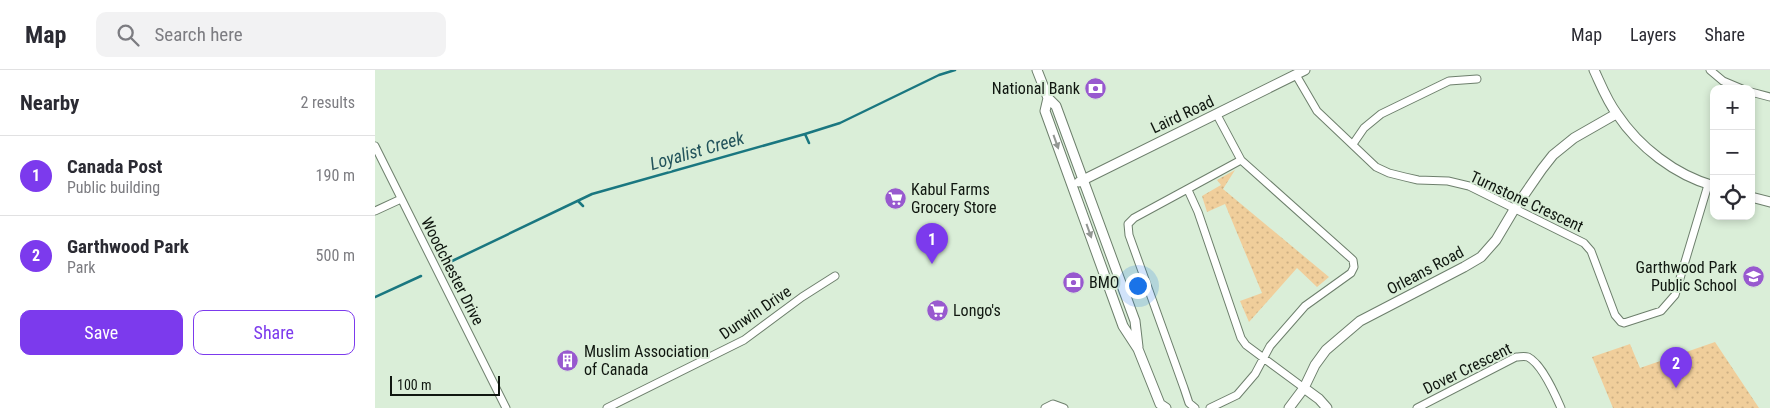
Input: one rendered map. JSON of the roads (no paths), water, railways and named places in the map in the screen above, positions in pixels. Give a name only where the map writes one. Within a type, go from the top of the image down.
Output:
[{"type":"street","points":[[1037,70],[1048,98],[1056,106],[1135,321],[1139,350]]},
{"type":"street","name":"Laird Road","points":[[1072,186],[1305,70]]},
{"type":"street","points":[[1594,70],[1616,114],[1626,127],[1660,159],[1679,172],[1710,186]]},
{"type":"street","points":[[1710,70],[1723,81],[1732,85]]},
{"type":"street","name":"Turnstone Crescent","points":[[1296,75],[1317,111],[1376,167],[1389,173],[1417,180],[1448,181],[1469,186],[1587,246],[1593,256],[1615,315],[1624,323],[1661,311],[1675,295],[1710,189]]},
{"type":"street","points":[[1353,144],[1364,128],[1381,114],[1449,81],[1477,79]]},
{"type":"street","points":[[1755,93],[1770,97]]},
{"type":"street","points":[[1048,98],[1045,111],[1123,326],[1139,350],[1161,407]]},
{"type":"street","points":[[1210,408],[1237,395],[1255,374],[1270,346],[1305,306],[1351,273],[1354,263],[1335,242],[1241,160],[1217,114]]},
{"type":"street","name":"Orleans Road","points":[[1289,408],[1304,388],[1315,365],[1344,334],[1360,321],[1481,257],[1496,240],[1515,208],[1553,155],[1574,138],[1616,114]]},
{"type":"street","name":"Woodchester Drive","points":[[375,146],[431,255],[505,408]]},
{"type":"street","points":[[1195,408],[1189,403],[1129,235],[1128,224],[1134,218],[1241,160]]},
{"type":"street","points":[[1188,190],[1198,212],[1241,338],[1246,345],[1319,399],[1327,408]]},
{"type":"street","points":[[1755,198],[1770,202]]},
{"type":"street","points":[[375,211],[401,199]]},
{"type":"street","name":"Dunwin Drive","points":[[607,408],[745,340],[802,297],[835,276]]},
{"type":"street","name":"Dover Crescent","points":[[1417,408],[1523,356],[1529,358],[1543,372],[1561,408]]},
{"type":"street","points":[[1045,408],[1053,404],[1065,408]]},
{"type":"waterway","name":"Loyalist Creek","points":[[450,262],[592,194],[840,123],[939,75],[955,70]]},
{"type":"waterway","points":[[805,134],[809,143]]},
{"type":"waterway","name":"Loyalist Creek","points":[[578,201],[583,206]]},
{"type":"waterway","name":"Loyalist Creek","points":[[375,297],[421,276]]},
{"type":"place","name":"National Bank","points":[[1096,88]]},
{"type":"place","name":"Kabul Farms Grocery Store","points":[[895,198]]},
{"type":"place","name":"Canada Post","points":[[932,264]]},
{"type":"place","name":"Garthwood Park Public School","points":[[1753,276]]},
{"type":"place","name":"BMO","points":[[1073,282]]},
{"type":"place","name":"Longo's","points":[[937,310]]},
{"type":"place","name":"Muslim Association of Canada","points":[[568,360]]},
{"type":"place","name":"Garthwood Park","points":[[1676,388]]}]
